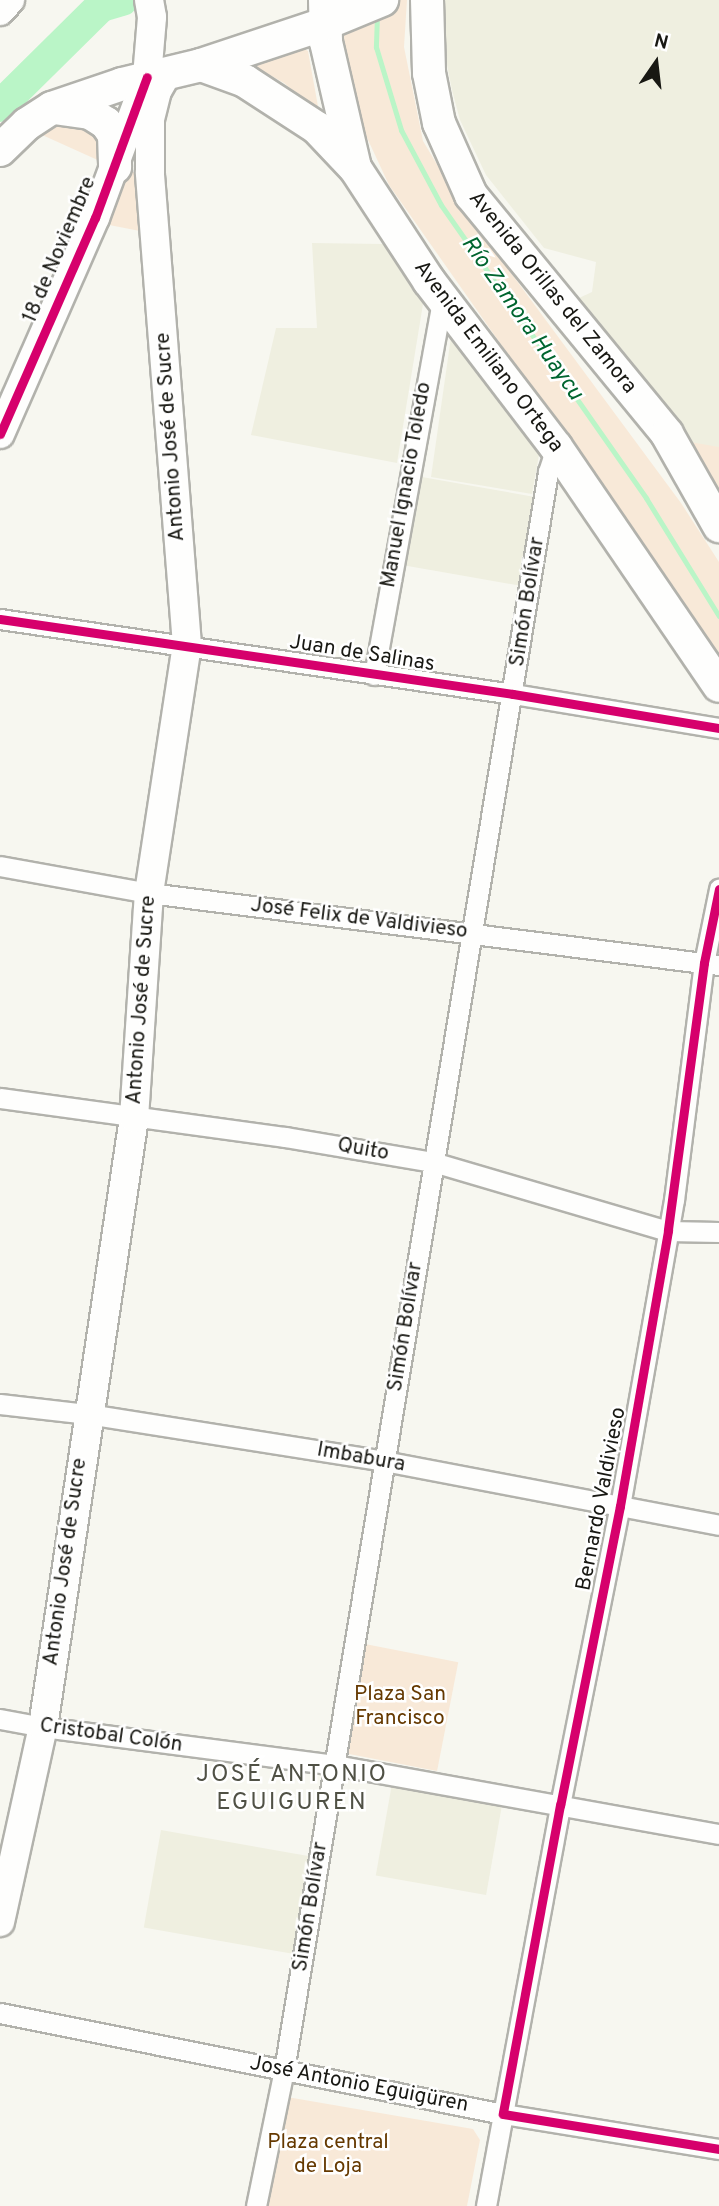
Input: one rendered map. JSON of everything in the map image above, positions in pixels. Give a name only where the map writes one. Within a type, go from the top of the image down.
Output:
[{"type":"main road","points":[[0,150],[27,124],[52,108],[201,65],[325,12],[382,0]]},
{"type":"main road","name":"Avenida Orillas del Zamora","points":[[427,0],[429,73],[439,123],[471,195],[667,434],[719,526]]},
{"type":"main road","name":"Avenida Emiliano Ortega","points":[[325,12],[355,168],[429,281],[556,447],[719,686]]},
{"type":"main road","points":[[201,65],[245,80],[317,128],[355,168]]},
{"type":"main road","points":[[52,108],[90,113],[106,123],[114,135],[113,169]]},
{"type":"street","points":[[0,11],[10,0]]},
{"type":"street","points":[[150,8],[157,76]]},
{"type":"street","name":"18 de Noviembre","points":[[0,434],[10,386],[157,76]]},
{"type":"street","name":"Antonio José de Sucre","points":[[0,1922],[43,1727],[134,1118],[149,893],[187,645],[150,172],[150,119],[157,91],[157,76]]},
{"type":"street","points":[[113,169],[134,163],[150,172]]},
{"type":"street","name":"Manuel Ignacio Toledo","points":[[374,676],[443,296]]},
{"type":"street","name":"Simón Bolívar","points":[[256,2206],[284,2070],[548,472],[556,447]]},
{"type":"street","name":"Juan de Salinas","points":[[0,619],[187,645],[374,676],[513,694],[719,728]]},
{"type":"street","name":"José Felix de Valdivieso","points":[[0,866],[149,893],[712,964]]},
{"type":"street","name":"Bernardo Valdivieso","points":[[486,2206],[560,1805],[620,1506],[712,964],[719,888]]},
{"type":"street","name":"Quito","points":[[0,1098],[285,1137],[433,1162],[668,1231],[719,1232]]},
{"type":"street","name":"Imbabura","points":[[0,1404],[88,1414],[384,1461],[719,1525]]},
{"type":"street","name":"Cristobal Colón","points":[[0,1719],[335,1765],[719,1834]]},
{"type":"street","name":"José Antonio Eguigüren","points":[[0,2013],[503,2114],[719,2149]]},
{"type":"shaded area","points":[[444,0],[719,0],[719,500],[579,298],[592,292],[596,262],[544,248],[486,175],[460,120],[452,90],[446,60]]},
{"type":"shaded area","points":[[312,243],[383,244],[424,298],[397,463],[251,435],[276,328],[317,328]]},
{"type":"shaded area","points":[[452,330],[540,449],[532,494],[431,477]]},
{"type":"shaded area","points":[[422,477],[536,497],[521,586],[406,566]]},
{"type":"shaded area","points":[[393,1778],[503,1797],[486,1895],[376,1875]]},
{"type":"shaded area","points":[[161,1830],[310,1856],[293,1954],[144,1927]]},
{"type":"green space","points":[[342,0],[407,0],[404,47],[423,141],[463,208],[681,503],[719,562],[719,655],[389,185],[362,127],[340,46]]},
{"type":"green space","points":[[300,47],[308,51],[319,112],[284,83],[247,62]]},
{"type":"green space","points":[[70,123],[98,133],[102,162],[40,134],[46,127]]},
{"type":"green space","points":[[128,171],[138,173],[145,232],[99,223]]},
{"type":"green space","points":[[690,442],[719,447],[719,488]]},
{"type":"green space","name":"Plaza San Francisco","points":[[365,1644],[458,1662],[437,1771],[344,1753]]},
{"type":"green space","name":"Plaza central de Loja","points":[[287,2097],[473,2129],[480,2140],[467,2206],[263,2206]]},
{"type":"waterway","points":[[0,106],[101,6],[122,0]]},
{"type":"waterway","name":"Río Zamora Huaycu","points":[[377,15],[376,47],[401,130],[441,205],[646,498],[719,616]]},
{"type":"cycle path","points":[[0,434],[95,218],[147,77]]},
{"type":"cycle path","points":[[0,619],[513,694],[719,728]]},
{"type":"cycle path","points":[[719,889],[704,963],[668,1231],[620,1506],[560,1805],[503,2114],[719,2149]]},
{"type":"district","name":"JOSÉ ANTONIO EGUIGUREN","points":[[292,1790]]}]
